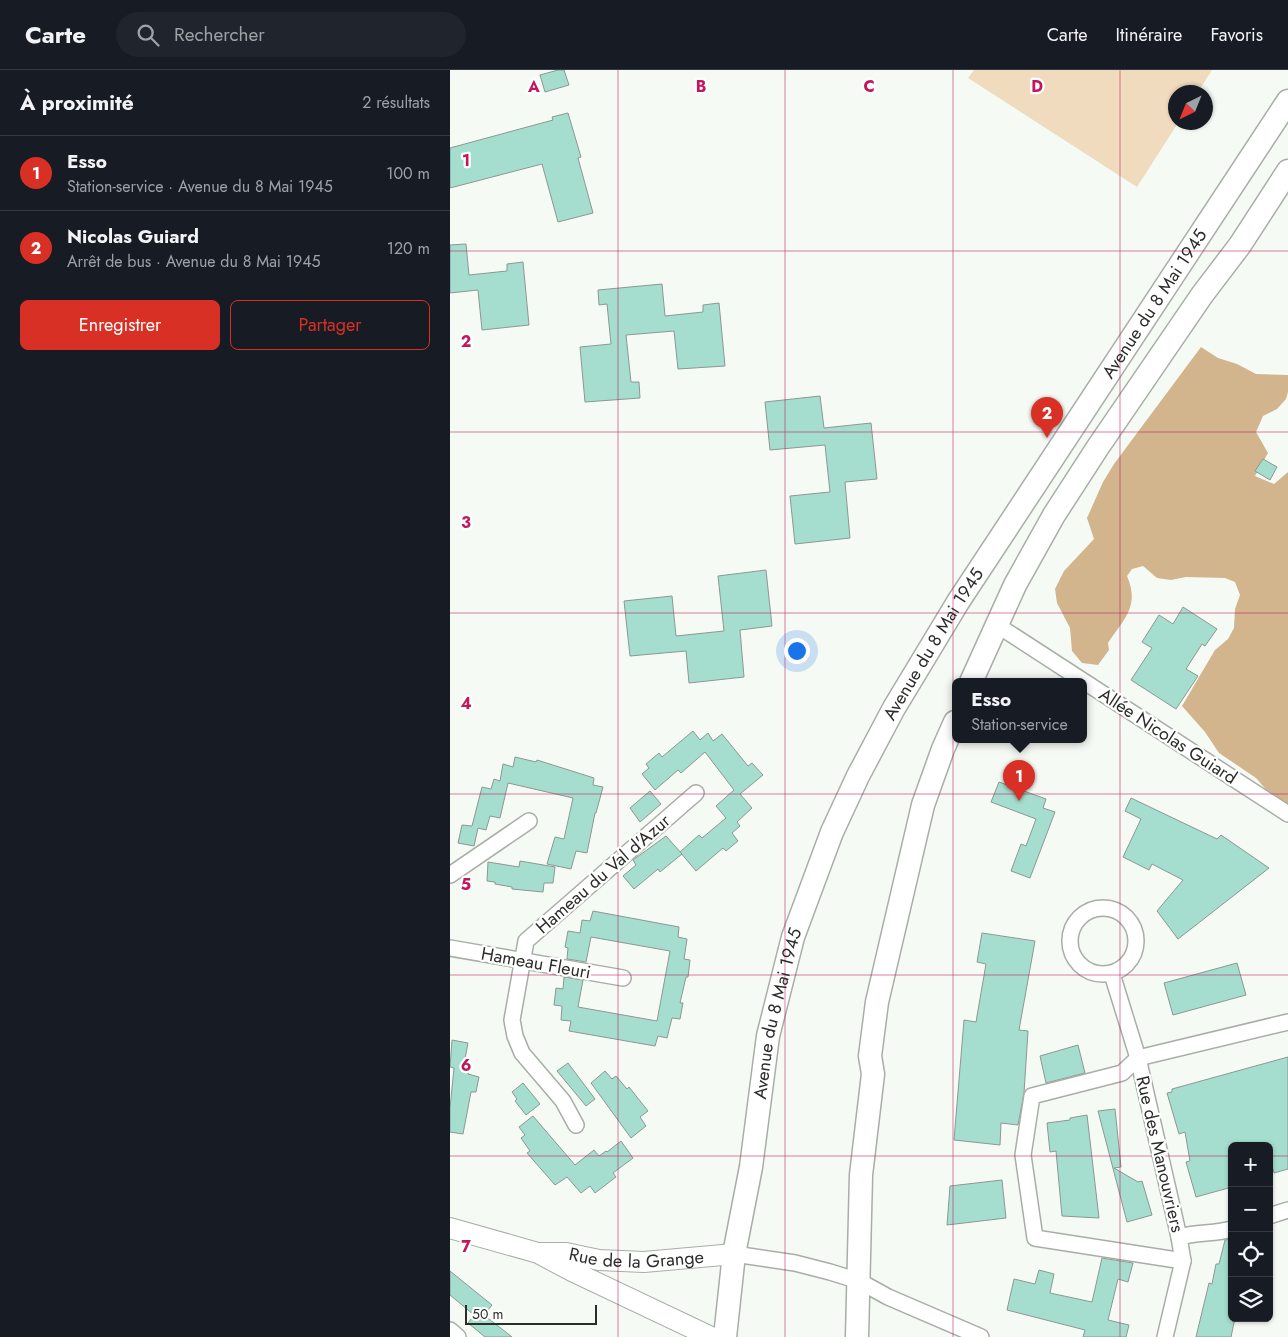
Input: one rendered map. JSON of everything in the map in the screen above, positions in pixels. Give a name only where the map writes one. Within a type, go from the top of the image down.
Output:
[{"type":"main road","name":"Avenue du 8 Mai 1945","points":[[725,1337],[734,1254],[750,1167],[768,1036],[793,937],[832,832],[858,776],[894,708],[958,602],[1288,101]]},
{"type":"main road","name":"Avenue du 8 Mai 1945","points":[[973,678],[1015,585],[1054,515],[1288,171]]},
{"type":"main road","points":[[857,1337],[861,1176],[873,1074],[870,1056],[877,1002],[923,806],[952,729]]},
{"type":"street","name":"Allée Nicolas Guiard","points":[[997,625],[1079,678]]},
{"type":"street","name":"Allée Nicolas Guiard","points":[[1087,683],[1288,814]]},
{"type":"street","name":"Hameau du Val d'Azur","points":[[576,1126],[563,1102],[522,1052],[515,1036],[512,1020],[526,941],[696,793]]},
{"type":"street","points":[[450,875],[529,821]]},
{"type":"street","points":[[1099,908],[1115,910],[1129,920],[1136,935],[1135,952],[1126,966],[1112,974],[1096,974],[1082,968],[1073,955],[1070,940],[1074,925],[1084,914],[1099,908]]},
{"type":"street","name":"Hameau Fleuri","points":[[450,948],[623,978]]},
{"type":"street","name":"Rue des Manouvriers","points":[[1112,974],[1138,1058],[1183,1261],[1165,1337]]},
{"type":"street","points":[[1183,1261],[1035,1238],[1023,1154],[1032,1096],[1122,1073],[1138,1058],[1288,1022]]},
{"type":"street","points":[[1273,1215],[1288,1210]]},
{"type":"street","name":"Rue de la Grange","points":[[450,1228],[538,1253],[711,1337]]},
{"type":"street","points":[[1179,1237],[1228,1230]]},
{"type":"street","name":"Rue de la Grange","points":[[538,1253],[566,1253],[599,1260],[644,1262],[734,1254]]},
{"type":"street","points":[[734,1254],[795,1263],[859,1281],[888,1297],[981,1337]]},
{"type":"street","points":[[450,1330],[458,1337]]},
{"type":"shaded area","points":[[974,70],[1212,70],[1202,85],[1168,85],[1168,130],[1174,130],[1137,187],[968,78]]},
{"type":"shaded area","points":[[1201,347],[1218,358],[1237,364],[1256,374],[1288,375],[1286,399],[1277,409],[1263,416],[1256,432],[1268,453],[1255,476],[1274,484],[1288,472],[1288,812],[1282,808],[1256,778],[1219,753],[1205,732],[1182,706],[1215,650],[1228,639],[1234,628],[1235,609],[1240,595],[1235,582],[1225,578],[1186,577],[1171,580],[1157,578],[1143,566],[1132,569],[1127,576],[1131,587],[1131,604],[1124,619],[1108,643],[1109,650],[1098,665],[1082,663],[1072,651],[1070,628],[1057,603],[1055,589],[1064,571],[1094,539],[1087,518],[1103,482],[1114,464]]},
{"type":"building","points":[[564,70],[569,85],[545,92],[540,75]]},
{"type":"building","points":[[568,113],[581,157],[578,158],[593,213],[558,222],[542,164],[450,188],[450,148],[553,120],[552,117]]},
{"type":"building","points":[[466,244],[469,275],[507,271],[507,264],[523,262],[529,325],[482,330],[478,290],[450,293],[450,245]]},
{"type":"building","points":[[662,284],[665,316],[703,312],[703,305],[719,303],[725,366],[678,369],[674,331],[626,335],[631,382],[639,382],[640,398],[585,402],[580,347],[611,344],[607,304],[599,305],[598,290]]},
{"type":"building","points":[[820,396],[824,428],[871,423],[877,479],[845,482],[850,538],[795,544],[790,496],[830,492],[825,445],[770,450],[765,402]]},
{"type":"building","points":[[1263,459],[1277,467],[1270,480],[1255,471]]},
{"type":"building","points":[[766,570],[772,626],[740,630],[744,677],[689,683],[686,651],[630,656],[624,601],[672,596],[676,636],[724,631],[718,576]]},
{"type":"building","points":[[1183,607],[1217,629],[1205,646],[1202,644],[1186,669],[1198,676],[1176,709],[1131,680],[1152,648],[1142,642],[1159,615],[1173,624]]},
{"type":"building","points":[[693,731],[700,740],[708,733],[713,741],[722,734],[748,766],[752,763],[763,775],[740,794],[752,808],[737,822],[740,826],[732,833],[738,841],[726,851],[723,848],[696,871],[680,852],[699,835],[702,838],[726,818],[716,806],[734,790],[705,752],[681,773],[678,770],[655,790],[642,774],[649,768],[646,764],[659,753],[662,757]]},
{"type":"building","points":[[515,757],[536,762],[537,760],[594,778],[593,785],[603,787],[595,813],[587,853],[576,851],[571,869],[547,864],[555,837],[564,839],[573,798],[508,783],[500,818],[490,816],[486,830],[478,828],[474,846],[458,843],[462,825],[472,826],[482,787],[491,789],[494,779],[500,781],[503,764],[513,767]]},
{"type":"building","points":[[999,782],[1046,799],[1043,808],[1055,812],[1030,878],[1011,871],[1021,844],[1026,846],[1036,819],[991,802]]},
{"type":"building","points":[[650,791],[661,804],[640,822],[630,808]]},
{"type":"building","points":[[1131,798],[1217,839],[1221,835],[1269,868],[1178,939],[1157,911],[1183,880],[1152,864],[1149,870],[1123,857],[1141,819],[1125,811]]},
{"type":"building","points":[[666,836],[682,854],[660,872],[658,869],[634,889],[623,876],[636,865],[633,860]]},
{"type":"building","points":[[520,861],[555,867],[553,883],[544,883],[543,892],[512,889],[512,887],[487,881],[488,862],[519,867]]},
{"type":"building","points":[[593,911],[679,927],[678,937],[687,939],[684,959],[690,960],[688,977],[686,977],[680,1003],[683,1003],[680,1019],[672,1018],[667,1038],[658,1036],[655,1046],[569,1031],[571,1021],[561,1020],[562,1006],[554,1005],[556,988],[563,989],[564,977],[583,980],[578,1007],[657,1021],[670,951],[591,937],[586,962],[567,959],[568,948],[565,947],[568,931],[580,933],[582,920],[590,921]]},
{"type":"building","points":[[982,933],[1035,941],[1019,1030],[1028,1031],[1024,1093],[1018,1125],[1001,1123],[1000,1145],[954,1140],[964,1020],[976,1022],[986,964],[977,962]]},
{"type":"building","points":[[1237,963],[1246,995],[1173,1015],[1164,983]]},
{"type":"building","points":[[452,1040],[468,1043],[464,1064],[470,1065],[468,1074],[479,1077],[476,1092],[471,1092],[463,1134],[450,1132],[454,1068],[450,1067]]},
{"type":"building","points":[[1078,1045],[1085,1073],[1046,1083],[1040,1056]]},
{"type":"building","points":[[1288,1057],[1288,1169],[1274,1173],[1273,1142],[1228,1142],[1228,1188],[1196,1197],[1186,1162],[1190,1161],[1185,1132],[1179,1134],[1167,1093],[1172,1092],[1172,1089]]},
{"type":"building","points":[[568,1063],[595,1099],[586,1106],[557,1071]]},
{"type":"building","points":[[605,1071],[612,1079],[616,1076],[627,1089],[629,1087],[648,1111],[640,1117],[646,1126],[631,1138],[591,1083]]},
{"type":"building","points":[[523,1083],[540,1104],[526,1115],[515,1101],[517,1099],[512,1092]]},
{"type":"building","points":[[1115,1109],[1121,1167],[1114,1168],[1138,1182],[1142,1181],[1152,1215],[1127,1222],[1098,1111]]},
{"type":"building","points":[[1087,1115],[1099,1218],[1062,1216],[1056,1151],[1050,1152],[1047,1123],[1070,1120],[1070,1118]]},
{"type":"building","points":[[533,1116],[575,1165],[594,1150],[599,1156],[621,1141],[633,1158],[613,1173],[616,1177],[595,1193],[590,1186],[581,1193],[567,1177],[555,1185],[527,1153],[530,1151],[521,1138],[525,1135],[519,1127]]},
{"type":"building","points":[[1002,1180],[1006,1218],[947,1225],[950,1186]]},
{"type":"building","points":[[1225,1240],[1228,1240],[1228,1322],[1234,1322],[1231,1337],[1196,1337],[1209,1283],[1212,1284],[1216,1264],[1219,1264]]},
{"type":"building","points":[[1102,1258],[1133,1263],[1128,1282],[1118,1279],[1108,1320],[1129,1325],[1126,1337],[1083,1337],[1085,1330],[1007,1310],[1014,1279],[1035,1284],[1039,1270],[1054,1274],[1050,1293],[1092,1302]]},
{"type":"building","points":[[450,1271],[492,1305],[484,1315],[512,1337],[485,1337],[468,1323],[474,1315],[450,1295]]},
{"type":"place","name":"Nicolas Guiard","points":[[1047,438]]},
{"type":"place","name":"Esso","points":[[1019,801]]}]
